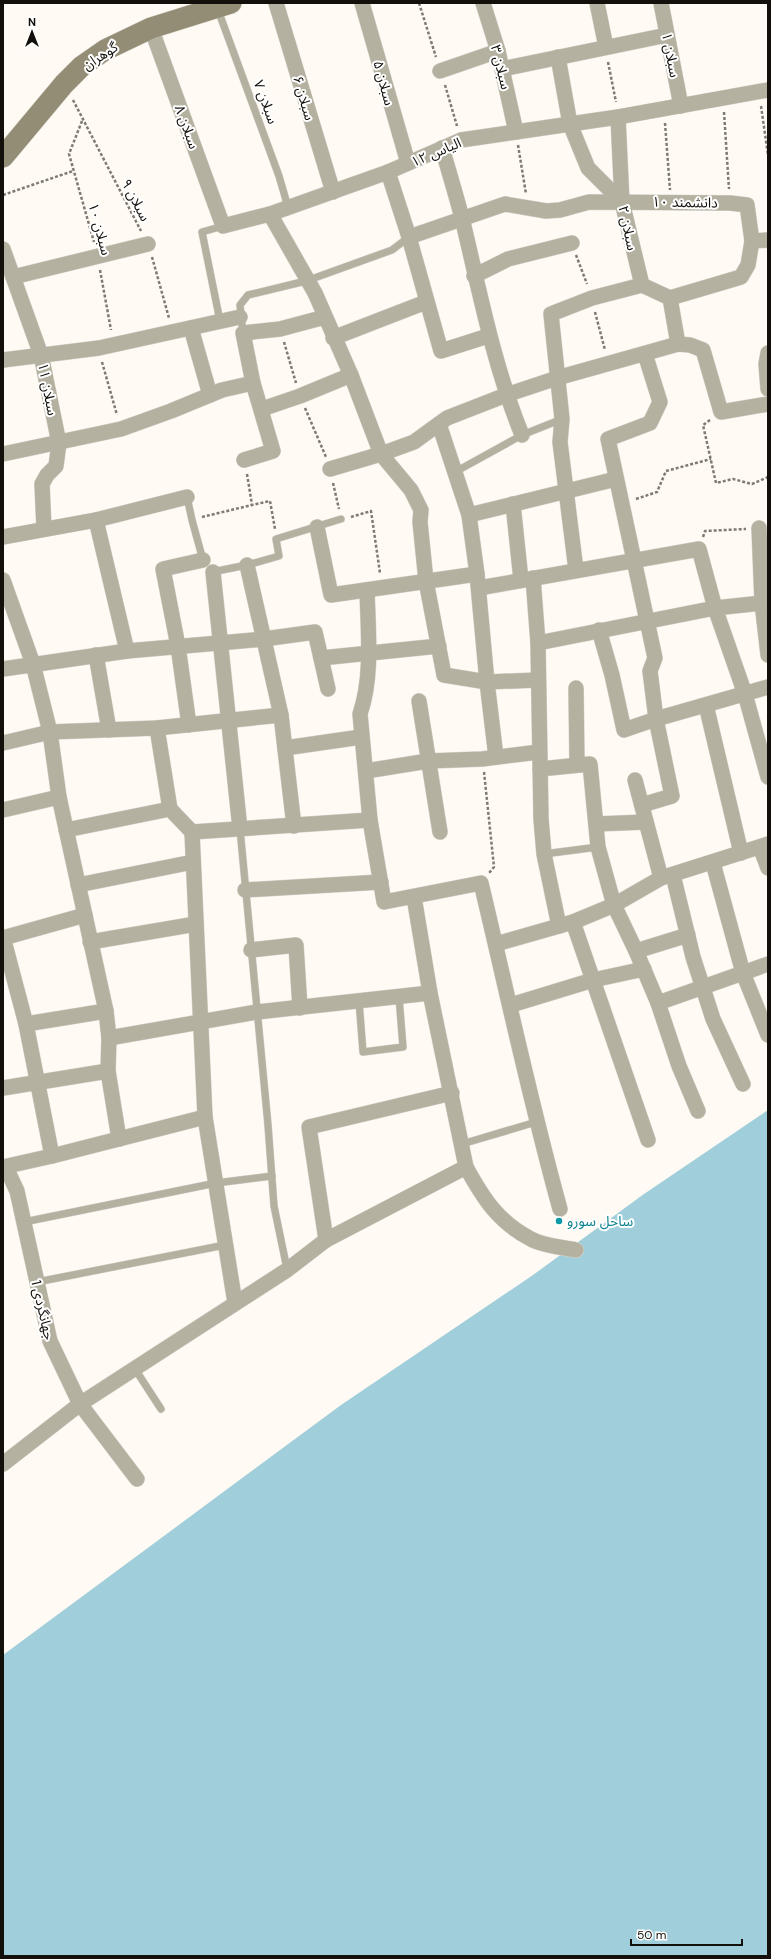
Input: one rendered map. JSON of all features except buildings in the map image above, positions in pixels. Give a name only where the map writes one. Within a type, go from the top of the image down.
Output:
[{"type":"street","name":"سبلان ۶","points":[[276,3],[333,192]]},
{"type":"street","name":"سبلان ۵","points":[[362,3],[408,163]]},
{"type":"street","name":"سبلان ۳","points":[[483,3],[498,51],[516,132]]},
{"type":"street","points":[[596,3],[606,47]]},
{"type":"street","name":"سبلان ۱","points":[[661,3],[681,106]]},
{"type":"street","name":"گوهران","points":[[3,157],[64,84],[82,66],[105,50],[151,28],[224,5]]},
{"type":"street","name":"سبلان ۸","points":[[151,28],[223,226]]},
{"type":"street","points":[[502,69],[667,35]]},
{"type":"street","points":[[440,71],[498,51]]},
{"type":"street","points":[[558,57],[570,124],[588,168],[622,202]]},
{"type":"street","name":"الیاس ۱۲","points":[[223,226],[270,214],[333,192],[388,172],[461,140],[618,117],[763,91]]},
{"type":"street","name":"سبلان ۲","points":[[618,117],[622,202],[642,285]]},
{"type":"street","points":[[442,148],[461,218],[488,336],[506,395],[522,435]]},
{"type":"street","points":[[388,172],[409,237],[441,351],[488,336]]},
{"type":"street","name":"دانشمند ۱۰","points":[[409,237],[505,204],[546,211],[560,210],[589,202],[671,202],[730,203],[747,206],[752,241]]},
{"type":"street","points":[[270,214],[306,280],[315,293],[333,338],[351,375],[381,454],[412,490],[421,510],[420,522],[426,581],[444,675],[487,682],[537,680]]},
{"type":"street","points":[[576,570],[560,442],[562,419],[552,314],[592,298],[642,285],[670,298],[741,277],[748,264],[752,241],[768,240]]},
{"type":"street","points":[[474,276],[508,259],[572,243]]},
{"type":"street","points":[[13,277],[148,244]]},
{"type":"street","name":"سبلان ۱۱","points":[[3,249],[41,355],[59,443],[56,466],[47,475],[42,484],[44,529]]},
{"type":"street","points":[[670,298],[678,344]]},
{"type":"street","points":[[333,338],[426,302]]},
{"type":"street","points":[[3,360],[99,348],[240,317]]},
{"type":"street","points":[[244,460],[273,451],[262,409],[252,383],[243,333],[280,329],[325,317]]},
{"type":"street","points":[[191,328],[210,395]]},
{"type":"street","points":[[330,468],[381,454],[414,442],[447,418],[506,395],[557,378],[678,344],[690,345],[703,350],[721,412],[768,404]]},
{"type":"street","points":[[768,353],[766,364],[768,389]]},
{"type":"street","points":[[642,805],[672,796],[656,719],[650,671],[655,658],[608,439],[650,423],[660,402],[645,354]]},
{"type":"street","points":[[262,409],[300,396],[351,375]]},
{"type":"street","points":[[3,454],[121,429],[171,412],[222,390],[252,383]]},
{"type":"street","points":[[438,424],[469,515],[478,581],[487,682],[489,758]]},
{"type":"street","points":[[469,515],[616,479]]},
{"type":"street","points":[[3,537],[96,520],[187,497]]},
{"type":"street","points":[[513,504],[538,643],[537,680],[539,752],[544,854],[566,924],[593,980],[648,1140]]},
{"type":"street","points":[[96,520],[127,651]]},
{"type":"street","points":[[317,527],[331,595],[426,581],[527,579],[699,548],[715,608],[745,694],[768,777]]},
{"type":"street","points":[[759,528],[762,603],[767,634],[768,656]]},
{"type":"street","points":[[189,724],[178,646],[163,570],[203,560]]},
{"type":"street","points":[[247,565],[281,715],[294,826]]},
{"type":"street","points":[[213,572],[227,721],[240,829]]},
{"type":"street","points":[[3,580],[33,664],[50,732],[66,830],[106,1012],[109,1038],[108,1071],[119,1139]]},
{"type":"street","points":[[375,589],[364,702],[360,714],[370,820],[384,902],[481,882],[511,1005],[536,1122],[560,1209]]},
{"type":"street","points":[[538,643],[715,608],[762,603]]},
{"type":"street","points":[[599,630],[612,675],[624,730],[656,719],[768,687]]},
{"type":"street","points":[[3,669],[127,651],[264,639],[316,632],[328,689]]},
{"type":"street","points":[[321,658],[438,646]]},
{"type":"street","points":[[96,655],[109,730]]},
{"type":"street","points":[[576,688],[577,764]]},
{"type":"street","points":[[419,701],[440,832]]},
{"type":"street","points":[[706,705],[741,853]]},
{"type":"street","points":[[3,743],[50,732],[157,728],[281,715]]},
{"type":"street","points":[[157,728],[170,809],[192,832],[205,1117],[235,1303]]},
{"type":"street","points":[[285,748],[362,737]]},
{"type":"street","points":[[366,771],[428,761],[489,758],[539,752]]},
{"type":"street","points":[[540,769],[577,764],[590,764],[598,847],[614,905],[636,951],[658,1003],[679,1066],[698,1111]]},
{"type":"street","points":[[635,780],[646,822],[688,935],[713,1019],[743,1084]]},
{"type":"street","points":[[3,810],[60,797]]},
{"type":"street","points":[[66,830],[170,809]]},
{"type":"street","points":[[192,832],[370,820]]},
{"type":"street","points":[[596,824],[646,822]]},
{"type":"street","points":[[496,944],[566,924],[614,905],[667,877],[764,846],[768,868]]},
{"type":"street","points":[[78,885],[193,862]]},
{"type":"street","points":[[713,863],[743,973],[768,1035]]},
{"type":"street","points":[[246,890],[381,882]]},
{"type":"street","points":[[414,896],[430,993],[452,1093],[466,1167],[480,1193],[501,1219],[532,1240],[576,1250]]},
{"type":"street","points":[[52,1156],[26,1024],[3,938],[84,915]]},
{"type":"street","points":[[90,942],[196,924]]},
{"type":"street","points":[[636,951],[688,935]]},
{"type":"street","points":[[251,950],[296,945],[300,1008]]},
{"type":"street","points":[[658,1003],[768,964]]},
{"type":"street","points":[[511,1005],[593,980],[644,969]]},
{"type":"street","points":[[109,1038],[257,1012],[430,993]]},
{"type":"street","points":[[26,1024],[106,1012]]},
{"type":"street","points":[[3,1088],[38,1081],[108,1071]]},
{"type":"street","points":[[326,1240],[309,1127],[452,1093]]},
{"type":"street","points":[[3,1167],[205,1117]]},
{"type":"street","points":[[3,1464],[80,1404],[287,1270],[326,1240],[466,1167]]},
{"type":"street","name":"جهانگردی 1","points":[[3,1171],[10,1176],[17,1191],[50,1342],[80,1404],[136,1479]]},
{"type":"lane","name":"سبلان ۷","points":[[224,5],[288,207]]},
{"type":"lane","name":"الیاس ۱۲","points":[[220,321],[202,232],[223,226]]},
{"type":"lane","points":[[243,333],[240,317],[240,305],[248,295],[306,280],[392,250],[409,237]]},
{"type":"lane","points":[[455,472],[522,435],[562,419]]},
{"type":"lane","points":[[187,497],[203,560],[213,572],[247,565],[279,556],[276,539],[341,520]]},
{"type":"lane","points":[[240,829],[274,1206],[287,1270]]},
{"type":"lane","points":[[544,854],[598,847]]},
{"type":"lane","points":[[359,1001],[363,1052],[403,1047],[399,997]]},
{"type":"lane","points":[[462,1144],[536,1122]]},
{"type":"lane","points":[[24,1222],[216,1183],[272,1176]]},
{"type":"lane","points":[[37,1282],[225,1245]]},
{"type":"lane","points":[[134,1369],[161,1409]]},
{"type":"path","points":[[606,47],[618,117]]},
{"type":"path","name":"سبلان ۹","points":[[64,84],[148,244],[172,332]]},
{"type":"path","points":[[763,91],[768,155]]},
{"type":"path","points":[[724,98],[730,203]]},
{"type":"path","points":[[664,109],[671,202]]},
{"type":"path","name":"سبلان ۱۰","points":[[83,121],[69,154],[98,256],[114,345]]},
{"type":"path","points":[[516,132],[528,208]]},
{"type":"path","points":[[3,194],[73,171]]},
{"type":"path","points":[[592,298],[609,364]]},
{"type":"path","points":[[280,329],[300,396],[330,468],[341,520],[371,511],[375,589]]},
{"type":"path","points":[[99,348],[121,429]]},
{"type":"path","points":[[721,412],[703,425],[716,483],[733,479],[752,484],[768,477]]},
{"type":"path","points":[[622,504],[657,492],[666,470],[711,459]]},
{"type":"path","points":[[244,460],[252,506]]},
{"type":"path","points":[[192,520],[270,501],[276,539]]},
{"type":"path","points":[[699,548],[705,531],[759,528]]},
{"type":"path","points":[[481,882],[494,868],[489,758]]},
{"type":"water","points":[[768,1110],[768,1956],[3,1956],[3,1655],[341,1405],[533,1275],[644,1194]]},
{"type":"place","name":"ساحل سورو","points":[[559,1221]]}]
